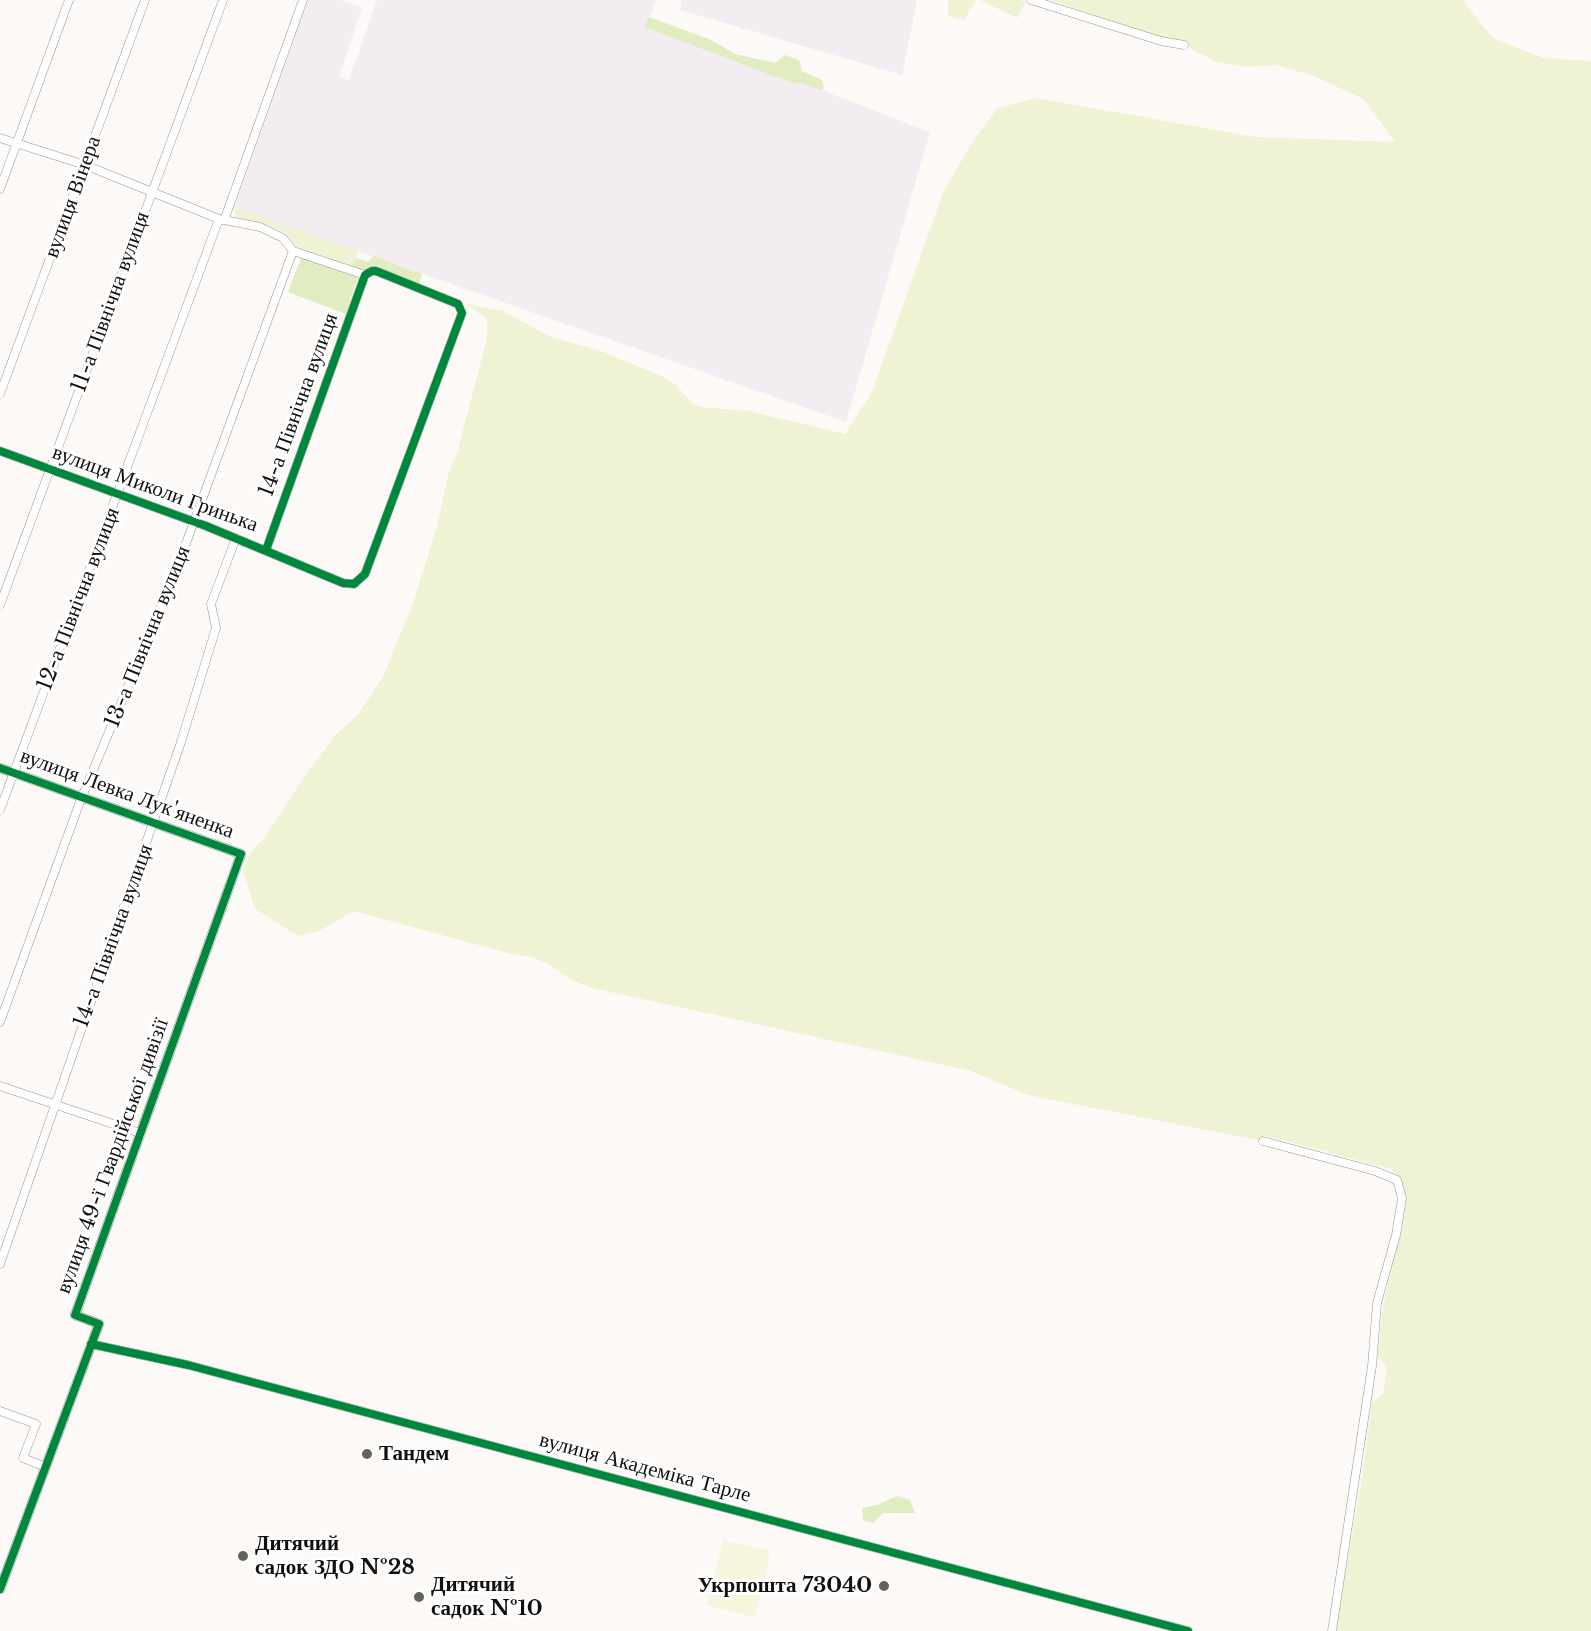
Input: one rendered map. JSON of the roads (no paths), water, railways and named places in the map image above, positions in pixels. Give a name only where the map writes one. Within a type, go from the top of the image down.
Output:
[{"type":"street","points":[[0,189],[69,0]]},
{"type":"street","name":"вулиця Вінера","points":[[0,394],[145,0]]},
{"type":"street","name":"11-а Північна вулиця","points":[[0,605],[150,192],[223,0]]},
{"type":"street","name":"12-а Північна вулиця","points":[[0,810],[303,0]]},
{"type":"street","points":[[1030,0],[1161,41],[1184,45]]},
{"type":"street","points":[[0,138],[85,165],[222,219],[274,232],[291,245],[293,250],[366,274]]},
{"type":"street","name":"13-а Північна вулиця","points":[[0,1022],[81,799],[194,522],[293,250]]},
{"type":"street","name":"вулиця Миколи Гринька","points":[[0,451],[236,538],[343,583],[354,584],[363,579],[462,313],[460,306],[376,271],[366,274]]},
{"type":"street","name":"14-а Північна вулиця","points":[[266,550],[366,274]]},
{"type":"street","name":"14-а Північна вулиця","points":[[0,1264],[54,1103],[153,825],[216,628],[211,604],[236,538]]},
{"type":"street","name":"вулиця Левка Лук'яненка","points":[[0,768],[153,825],[241,854]]},
{"type":"street","name":"вулиця 49-ї Гвардійської дивізії","points":[[0,1589],[99,1324],[75,1315],[241,854]]},
{"type":"street","points":[[0,1086],[140,1133]]},
{"type":"street","points":[[1263,1141],[1375,1171],[1397,1180],[1402,1198],[1396,1235],[1377,1303],[1372,1366],[1332,1631]]},
{"type":"street","name":"вулиця Академіка Тарле","points":[[91,1344],[188,1365],[1188,1631]]},
{"type":"street","points":[[0,1410],[36,1424],[23,1458],[46,1467]]},
{"type":"place","name":"Тандем","points":[[367,1454]]},
{"type":"place","name":"Дитячий садок ЗДО №28","points":[[243,1556]]},
{"type":"place","name":"Укрпошта 73040","points":[[884,1586]]},
{"type":"place","name":"Дитячий садок №10","points":[[419,1597]]}]
